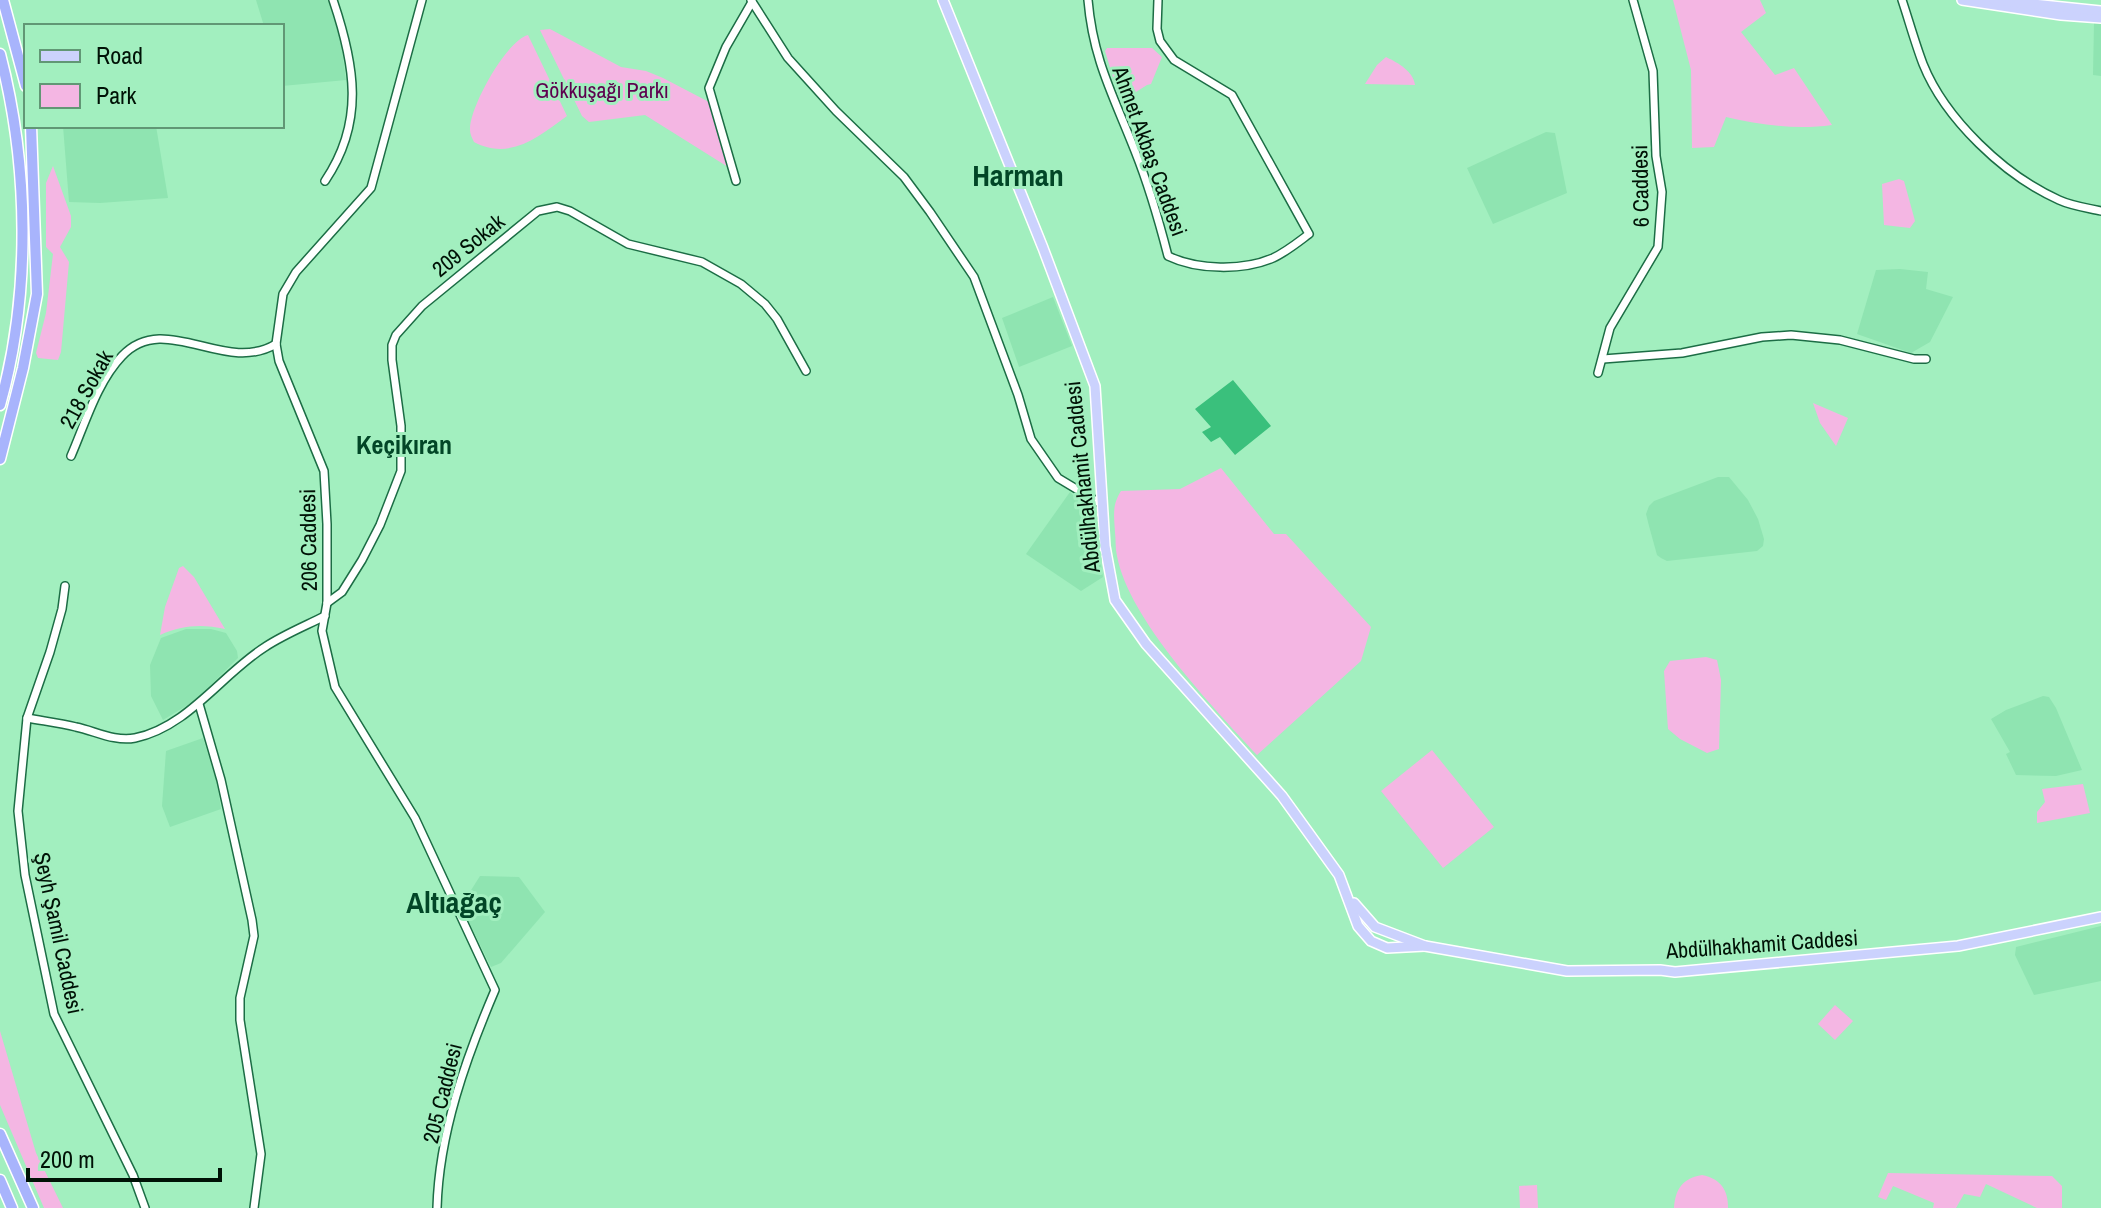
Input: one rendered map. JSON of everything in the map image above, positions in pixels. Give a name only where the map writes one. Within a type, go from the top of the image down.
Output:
[{"type":"highway","points":[[3,0],[24,79]]},
{"type":"highway","points":[[0,54],[10,101],[21,229],[14,333],[0,405]]},
{"type":"highway","points":[[0,459],[23,368],[37,294],[31,128]]},
{"type":"highway","points":[[0,1134],[33,1208]]},
{"type":"highway","points":[[0,1180],[12,1208]]},
{"type":"main road","name":"Abdülhakhamit Caddesi","points":[[943,0],[1048,260],[1095,386],[1105,546],[1115,600],[1146,644],[1282,796],[1339,875],[1358,926],[1371,941],[1387,948],[1425,946]]},
{"type":"main road","points":[[1962,0],[2101,18]]},
{"type":"main road","points":[[1994,0],[2101,11]]},
{"type":"main road","name":"Abdülhakhamit Caddesi","points":[[1348,895],[1375,927],[1425,946],[1567,971],[1675,972],[1958,946],[2101,917]]},
{"type":"street","points":[[325,181],[340,159],[353,116],[348,58],[333,0]]},
{"type":"street","name":"206 Caddesi","points":[[422,0],[371,188],[296,272],[283,294],[276,344],[279,361],[324,471],[327,603],[322,631],[335,687],[415,818],[495,990]]},
{"type":"street","name":"Ahmet Akbaş Caddesi","points":[[1088,0],[1091,31],[1105,82],[1150,191],[1168,256],[1178,261],[1217,267],[1258,263],[1279,255],[1309,234],[1232,95],[1174,60],[1160,41],[1157,29],[1158,0]]},
{"type":"street","name":"6 Caddesi","points":[[1598,373],[1610,328],[1658,247],[1662,192],[1656,156],[1653,71],[1633,0]]},
{"type":"street","points":[[1902,0],[1923,64],[1966,131],[2017,175],[2060,200],[2101,211]]},
{"type":"street","points":[[736,181],[709,88],[726,47],[751,1],[788,58],[836,111],[904,177],[930,212],[974,277],[1031,439],[1058,478],[1103,505]]},
{"type":"street","name":"209 Sokak","points":[[327,603],[342,592],[362,560],[380,525],[401,471],[401,426],[392,360],[396,335],[422,306],[538,211],[557,207],[570,211],[628,244],[702,262],[741,284],[777,319],[806,371]]},
{"type":"street","points":[[1603,359],[1692,351],[1762,337],[1791,335],[1840,340],[1914,359],[1926,359]]},
{"type":"street","name":"218 Sokak","points":[[71,456],[114,365],[135,346],[154,340],[173,339],[237,354],[264,351],[276,344]]},
{"type":"street","name":"Şeyh Şamil Caddesi","points":[[65,586],[50,652],[27,718],[18,811],[25,875],[54,1014],[133,1175],[145,1208]]},
{"type":"street","points":[[27,718],[74,726],[114,738],[135,738],[159,728],[199,704],[228,675],[265,647],[325,616]]},
{"type":"street","points":[[199,704],[221,780],[254,936],[240,998],[240,1020],[261,1154],[254,1208]]},
{"type":"street","name":"205 Caddesi","points":[[437,1208],[455,1104],[470,1048],[495,990]]},
{"type":"shaded area","points":[[256,0],[328,0],[341,42],[346,80],[284,86],[284,24],[263,24]]},
{"type":"shaded area","points":[[2094,22],[2101,23],[2101,76],[2093,75]]},
{"type":"shaded area","points":[[63,128],[156,128],[168,198],[69,202]]},
{"type":"shaded area","points":[[1546,132],[1555,133],[1567,193],[1493,224],[1467,168]]},
{"type":"shaded area","points":[[1876,270],[1928,272],[1926,289],[1953,297],[1930,342],[1911,353],[1857,334]]},
{"type":"shaded area","points":[[1053,297],[1072,346],[1019,367],[1002,318]]},
{"type":"shaded area","points":[[1233,380],[1271,426],[1235,455],[1220,437],[1211,442],[1202,432],[1211,427],[1195,409]]},
{"type":"shaded area","points":[[1718,477],[1729,477],[1748,500],[1758,519],[1763,546],[1757,551],[1667,561],[1661,558],[1657,555],[1646,514],[1649,506],[1654,501]]},
{"type":"shaded area","points":[[1070,492],[1093,514],[1103,577],[1081,591],[1026,554]]},
{"type":"shaded area","points":[[186,629],[211,629],[226,633],[238,658],[196,700],[163,720],[151,696],[150,665],[161,638]]},
{"type":"shaded area","points":[[2043,696],[2049,697],[2056,708],[2082,770],[2056,776],[2016,775],[2006,754],[2010,752],[1991,719]]},
{"type":"shaded area","points":[[203,738],[217,783],[221,809],[170,827],[162,806],[166,751]]},
{"type":"shaded area","points":[[480,876],[519,877],[545,912],[501,963],[491,967],[461,906]]},
{"type":"shaded area","points":[[2101,926],[2101,981],[2034,995],[2015,955],[2016,947]]},
{"type":"green space","points":[[1673,0],[1760,0],[1766,13],[1741,32],[1775,75],[1794,68],[1832,125],[1779,126],[1726,117],[1714,147],[1692,148],[1691,70]]},
{"type":"green space","name":"Gökkuşağı Parkı","points":[[550,29],[621,67],[646,71],[709,102],[728,167],[645,115],[589,122],[582,116],[540,30]]},
{"type":"green space","points":[[528,35],[567,116],[534,138],[512,148],[487,147],[474,142],[470,132],[471,120],[490,76],[510,49]]},
{"type":"green space","points":[[1107,48],[1152,48],[1162,57],[1151,84],[1128,97],[1117,90],[1105,51]]},
{"type":"green space","points":[[1386,57],[1408,72],[1415,85],[1365,84]]},
{"type":"green space","points":[[53,166],[71,216],[71,227],[60,247],[69,262],[58,360],[38,358],[36,353],[46,313],[53,254],[46,247],[46,183]]},
{"type":"green space","points":[[1899,179],[1904,181],[1915,221],[1910,228],[1884,225],[1882,184]]},
{"type":"green space","points":[[1813,403],[1848,418],[1836,446],[1820,423]]},
{"type":"green space","points":[[1221,468],[1274,534],[1286,534],[1371,627],[1361,661],[1257,755],[1175,662],[1155,634],[1125,581],[1116,550],[1114,510],[1121,491],[1180,489]]},
{"type":"green space","points":[[183,566],[194,577],[225,629],[192,626],[160,635],[165,607],[179,568]]},
{"type":"green space","points":[[1706,657],[1717,660],[1721,680],[1719,749],[1707,753],[1668,729],[1664,671],[1670,661]]},
{"type":"green space","points":[[1432,750],[1494,827],[1443,868],[1381,791]]},
{"type":"green space","points":[[2083,784],[2090,813],[2037,823],[2037,812],[2045,802],[2042,789]]},
{"type":"green space","points":[[1835,1005],[1853,1021],[1835,1040],[1818,1024]]},
{"type":"green space","points":[[0,1031],[36,1153],[63,1208],[44,1208],[0,1105]]},
{"type":"green space","points":[[1888,1173],[2052,1176],[2062,1186],[2062,1208],[2037,1208],[1986,1184],[1980,1197],[1964,1194],[1956,1208],[1933,1208],[1934,1203],[1893,1186],[1886,1200],[1878,1197]]},
{"type":"green space","points":[[1702,1175],[1722,1186],[1728,1208],[1674,1208],[1681,1186]]},
{"type":"green space","points":[[1537,1185],[1538,1208],[1520,1208],[1519,1186]]},
{"type":"district","name":"Harman","points":[[1018,176]]},
{"type":"district","name":"Keçikıran","points":[[404,445]]},
{"type":"district","name":"Altıağaç","points":[[454,903]]}]
